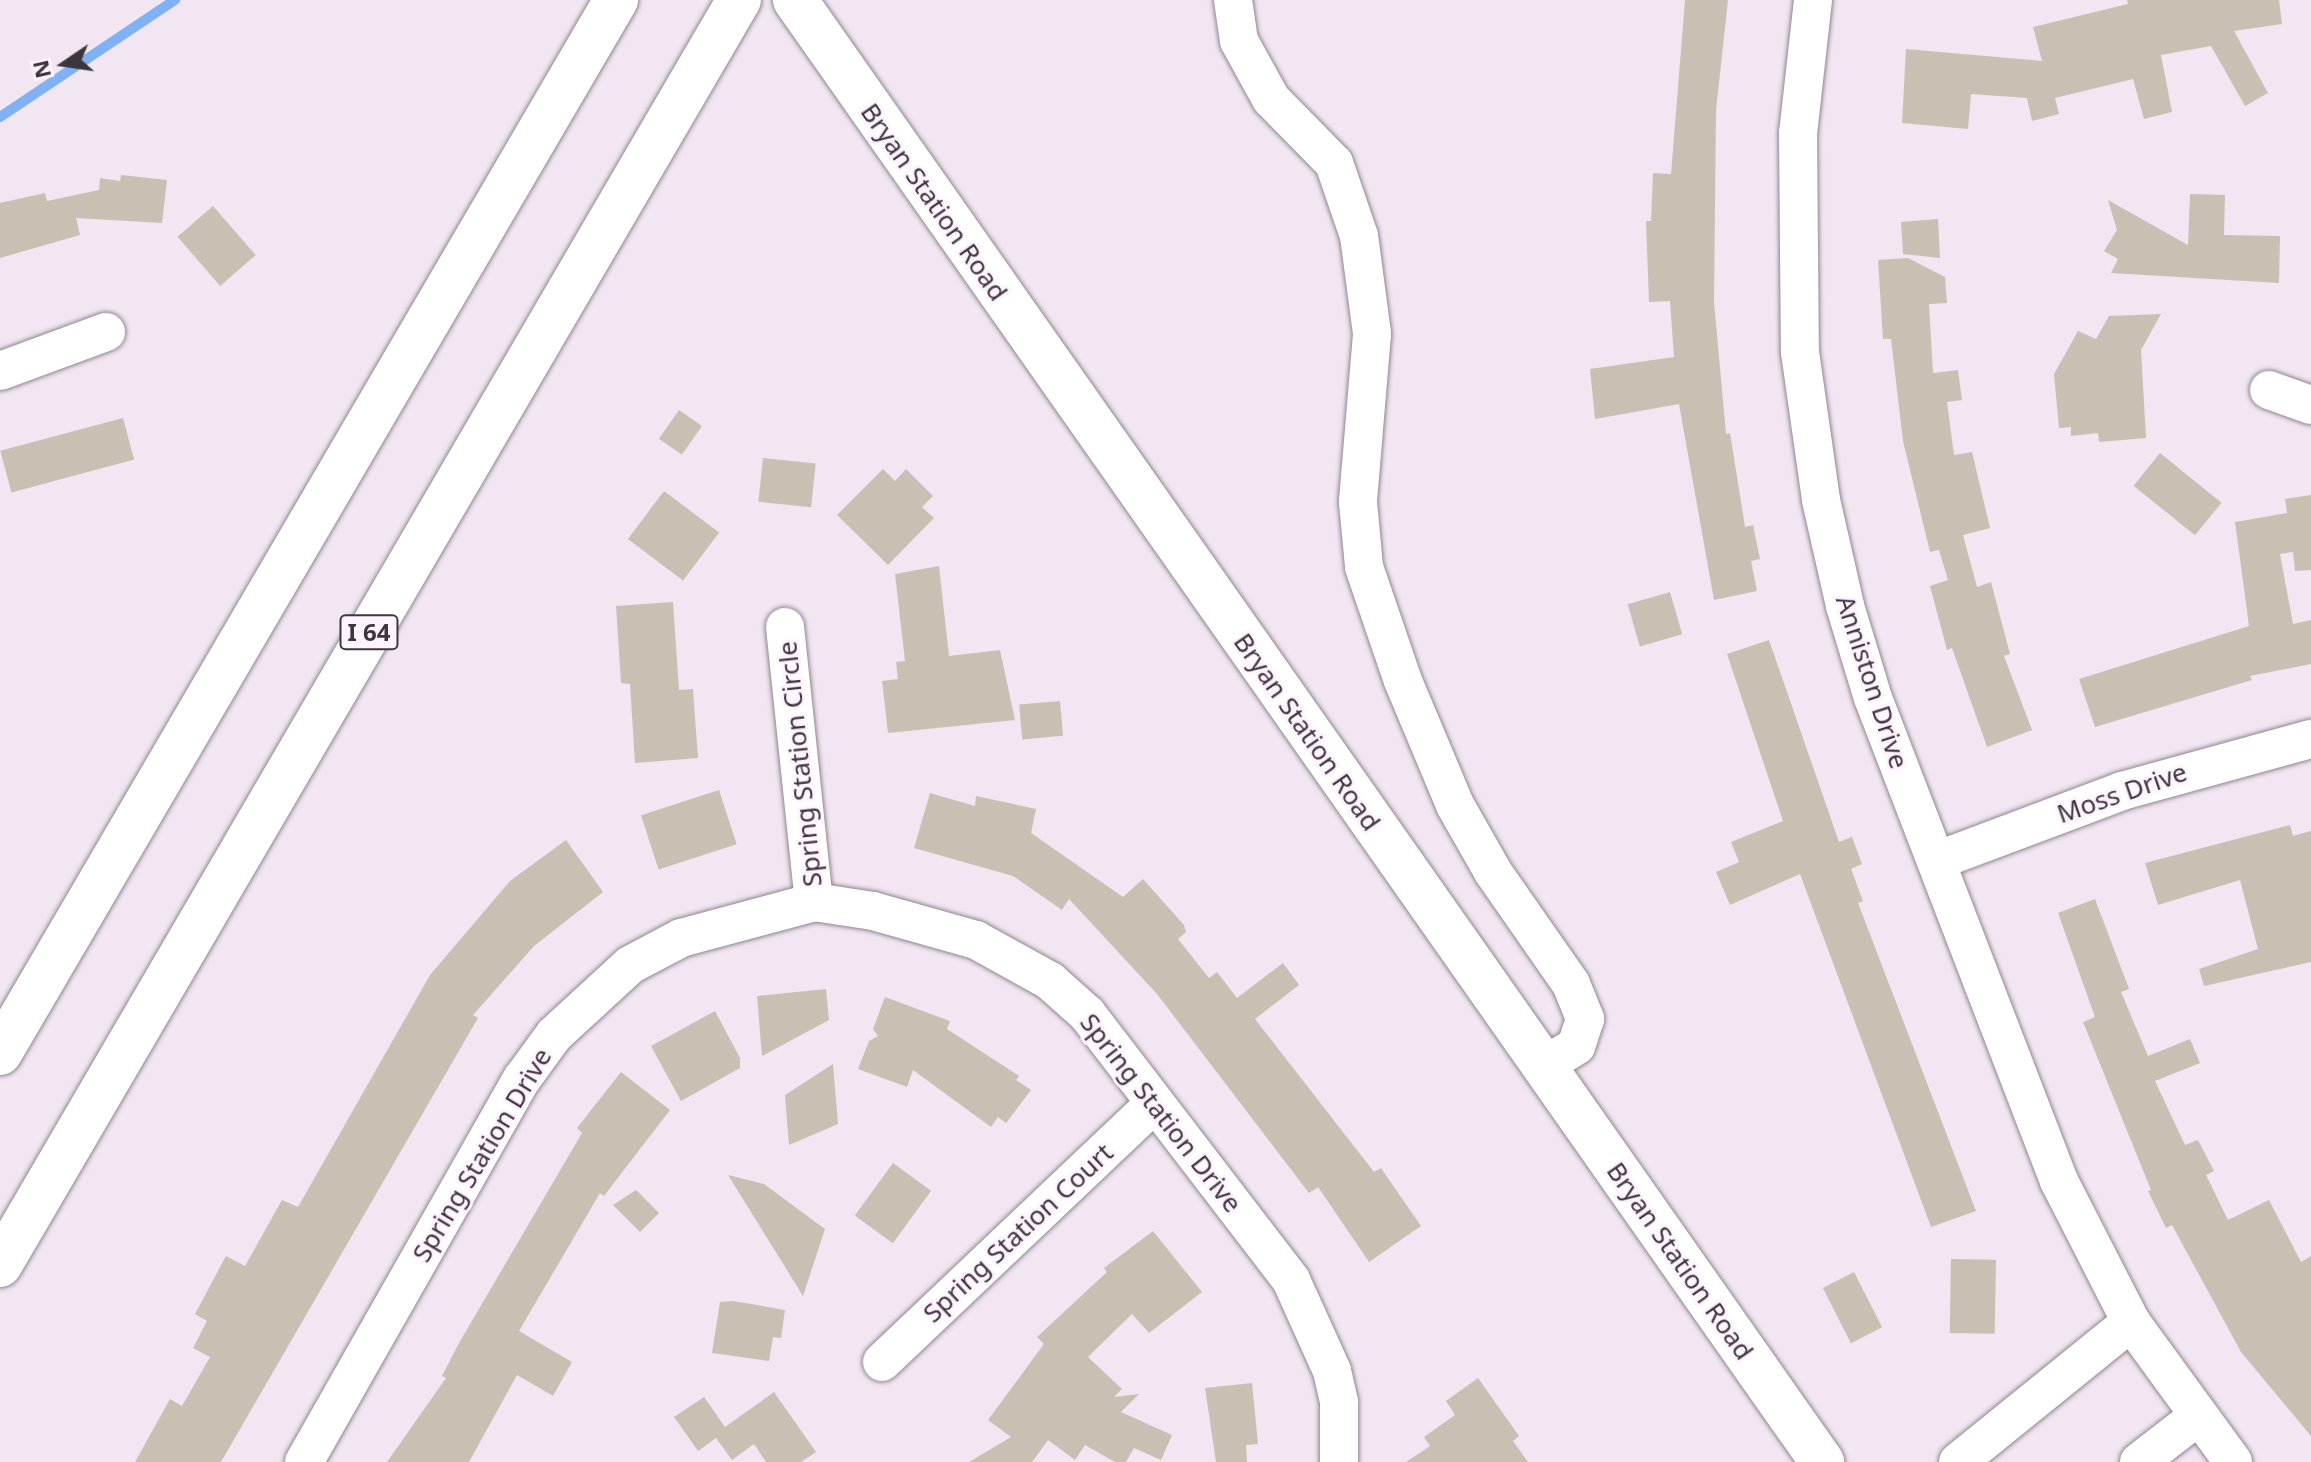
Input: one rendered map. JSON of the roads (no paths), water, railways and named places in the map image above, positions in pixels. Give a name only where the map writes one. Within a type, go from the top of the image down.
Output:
[{"type":"main road","points":[[0,1053],[616,0]]},
{"type":"main road","name":"I 64","points":[[0,1265],[739,0]]},
{"type":"main road","name":"Bryan Station Road","points":[[795,0],[850,84],[1822,1462]]},
{"type":"street","points":[[1233,0],[1239,41],[1271,99],[1334,163],[1359,236],[1372,334],[1358,502],[1364,567],[1403,681],[1455,805],[1493,872],[1571,984],[1585,1019],[1576,1046],[1543,1067]]},
{"type":"street","name":"Anniston Drive","points":[[1813,0],[1798,133],[1796,239],[1809,429],[1845,606],[1873,698],[2047,1154],[2131,1322],[2197,1417],[2233,1462]]},
{"type":"street","points":[[0,371],[106,332]]},
{"type":"street","points":[[2269,390],[2311,405]]},
{"type":"street","name":"Spring Station Circle","points":[[785,627],[814,902]]},
{"type":"street","name":"Moss Drive","points":[[1936,861],[2137,786],[2311,739]]},
{"type":"street","name":"Spring Station Drive","points":[[304,1462],[522,1079],[554,1035],[630,965],[681,938],[814,902],[920,922],[1007,955],[1050,981],[1087,1014],[1297,1292],[1332,1371],[1339,1402],[1339,1462]]},
{"type":"street","name":"Spring Station Court","points":[[882,1362],[1153,1105]]},
{"type":"street","points":[[1958,1462],[2131,1322]]},
{"type":"street","points":[[2139,1462],[2197,1417]]},
{"type":"waterway","points":[[0,117],[175,0]]}]
